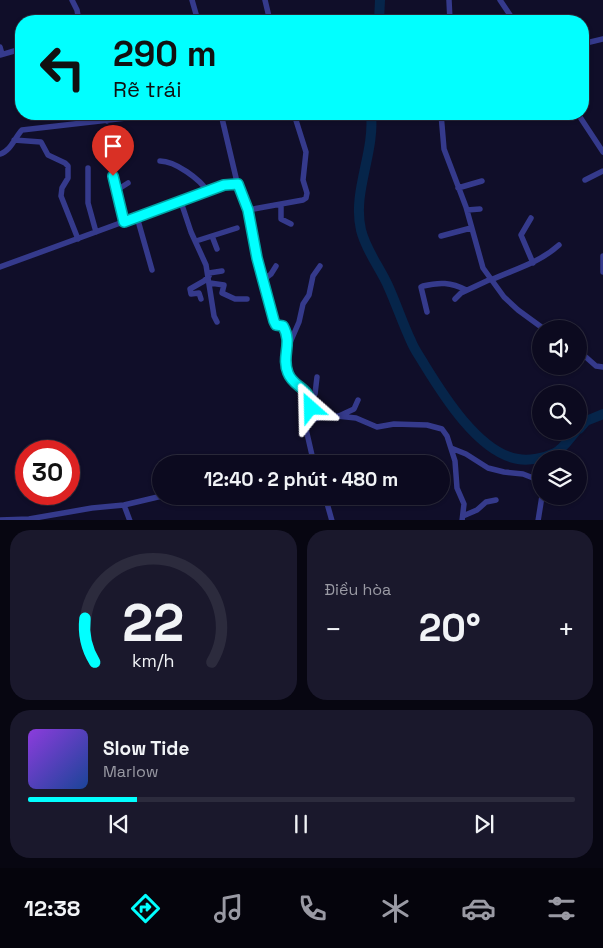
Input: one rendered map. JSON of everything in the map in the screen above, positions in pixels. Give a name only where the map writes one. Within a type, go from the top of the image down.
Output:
[{"type":"street","points":[[72,0],[78,15]]},
{"type":"street","points":[[192,0],[196,15]]},
{"type":"street","points":[[265,0],[269,15]]},
{"type":"street","points":[[449,0],[450,15]]},
{"type":"street","points":[[500,0],[510,15]]},
{"type":"street","points":[[589,42],[603,39]]},
{"type":"street","points":[[0,47],[1,55],[15,51]]},
{"type":"street","points":[[0,154],[4,153],[22,130],[114,120]]},
{"type":"street","points":[[222,120],[238,184],[248,210],[274,321],[276,325],[283,326],[289,345]]},
{"type":"street","points":[[248,210],[281,205],[306,198],[307,193],[304,180],[306,152],[296,120]]},
{"type":"street","points":[[442,120],[444,149],[467,210],[480,262],[491,280],[510,303],[532,320]]},
{"type":"street","points":[[582,120],[603,152]]},
{"type":"street","points":[[14,140],[41,142],[48,155],[68,166],[68,178],[62,188],[61,196],[78,239]]},
{"type":"street","points":[[160,161],[179,166],[208,192]]},
{"type":"street","points":[[110,162],[124,222]]},
{"type":"street","points":[[88,168],[88,203],[96,232]]},
{"type":"street","points":[[585,180],[603,172]]},
{"type":"street","points":[[458,188],[482,181]]},
{"type":"street","points":[[116,190],[128,182]]},
{"type":"street","points":[[0,266],[224,185],[238,184]]},
{"type":"street","points":[[181,202],[191,232],[209,274],[213,310],[217,322]]},
{"type":"street","points":[[281,205],[281,219],[292,224]]},
{"type":"street","points":[[467,210],[480,209]]},
{"type":"street","points":[[137,217],[152,270]]},
{"type":"street","points":[[531,218],[521,235],[533,263]]},
{"type":"street","points":[[196,241],[237,228]]},
{"type":"street","points":[[441,236],[471,228]]},
{"type":"street","points":[[212,236],[217,249]]},
{"type":"street","points":[[455,299],[466,290],[533,263],[559,245]]},
{"type":"street","points":[[603,256],[603,272]]},
{"type":"street","points":[[263,280],[271,274],[276,266]]},
{"type":"street","points":[[311,420],[311,403],[308,395],[289,375],[285,360],[299,322],[303,304],[309,295],[313,276],[320,266]]},
{"type":"street","points":[[201,299],[199,292],[191,294],[190,289],[204,281],[209,274],[222,271]]},
{"type":"street","points":[[427,312],[423,286],[445,282],[466,290]]},
{"type":"street","points":[[210,283],[213,285],[224,285],[222,293],[229,297],[247,299]]},
{"type":"street","points":[[587,358],[596,366],[603,366]]},
{"type":"street","points":[[308,395],[315,394],[317,377]]},
{"type":"street","points":[[337,416],[354,409],[358,400]]},
{"type":"street","points":[[312,455],[306,429],[307,424],[311,420],[321,417],[356,418],[377,427],[394,424],[432,426],[442,429],[447,436],[455,461],[457,488],[464,504],[463,518]]},
{"type":"street","points":[[451,448],[466,454],[488,468],[523,474],[532,478]]},
{"type":"street","points":[[0,520],[29,520],[92,508],[124,505],[152,498]]},
{"type":"street","points":[[463,518],[478,510],[486,502],[496,500]]},
{"type":"street","points":[[124,505],[130,520]]},
{"type":"street","points":[[327,505],[332,520]]},
{"type":"street","points":[[538,520],[540,505]]},
{"type":"waterway","points":[[379,15],[380,0]]},
{"type":"waterway","points":[[371,120],[370,143],[359,201],[361,230],[366,245],[386,281],[417,353],[452,406],[476,434],[490,446],[504,454],[522,460],[555,453],[568,440]]},
{"type":"waterway","points":[[587,421],[603,414]]},
{"type":"route","points":[[113,176],[124,222],[224,185],[238,184],[248,210],[257,258],[274,321],[276,325],[283,326],[286,330],[289,341],[285,360],[289,375],[294,382],[307,392],[311,408]]}]
